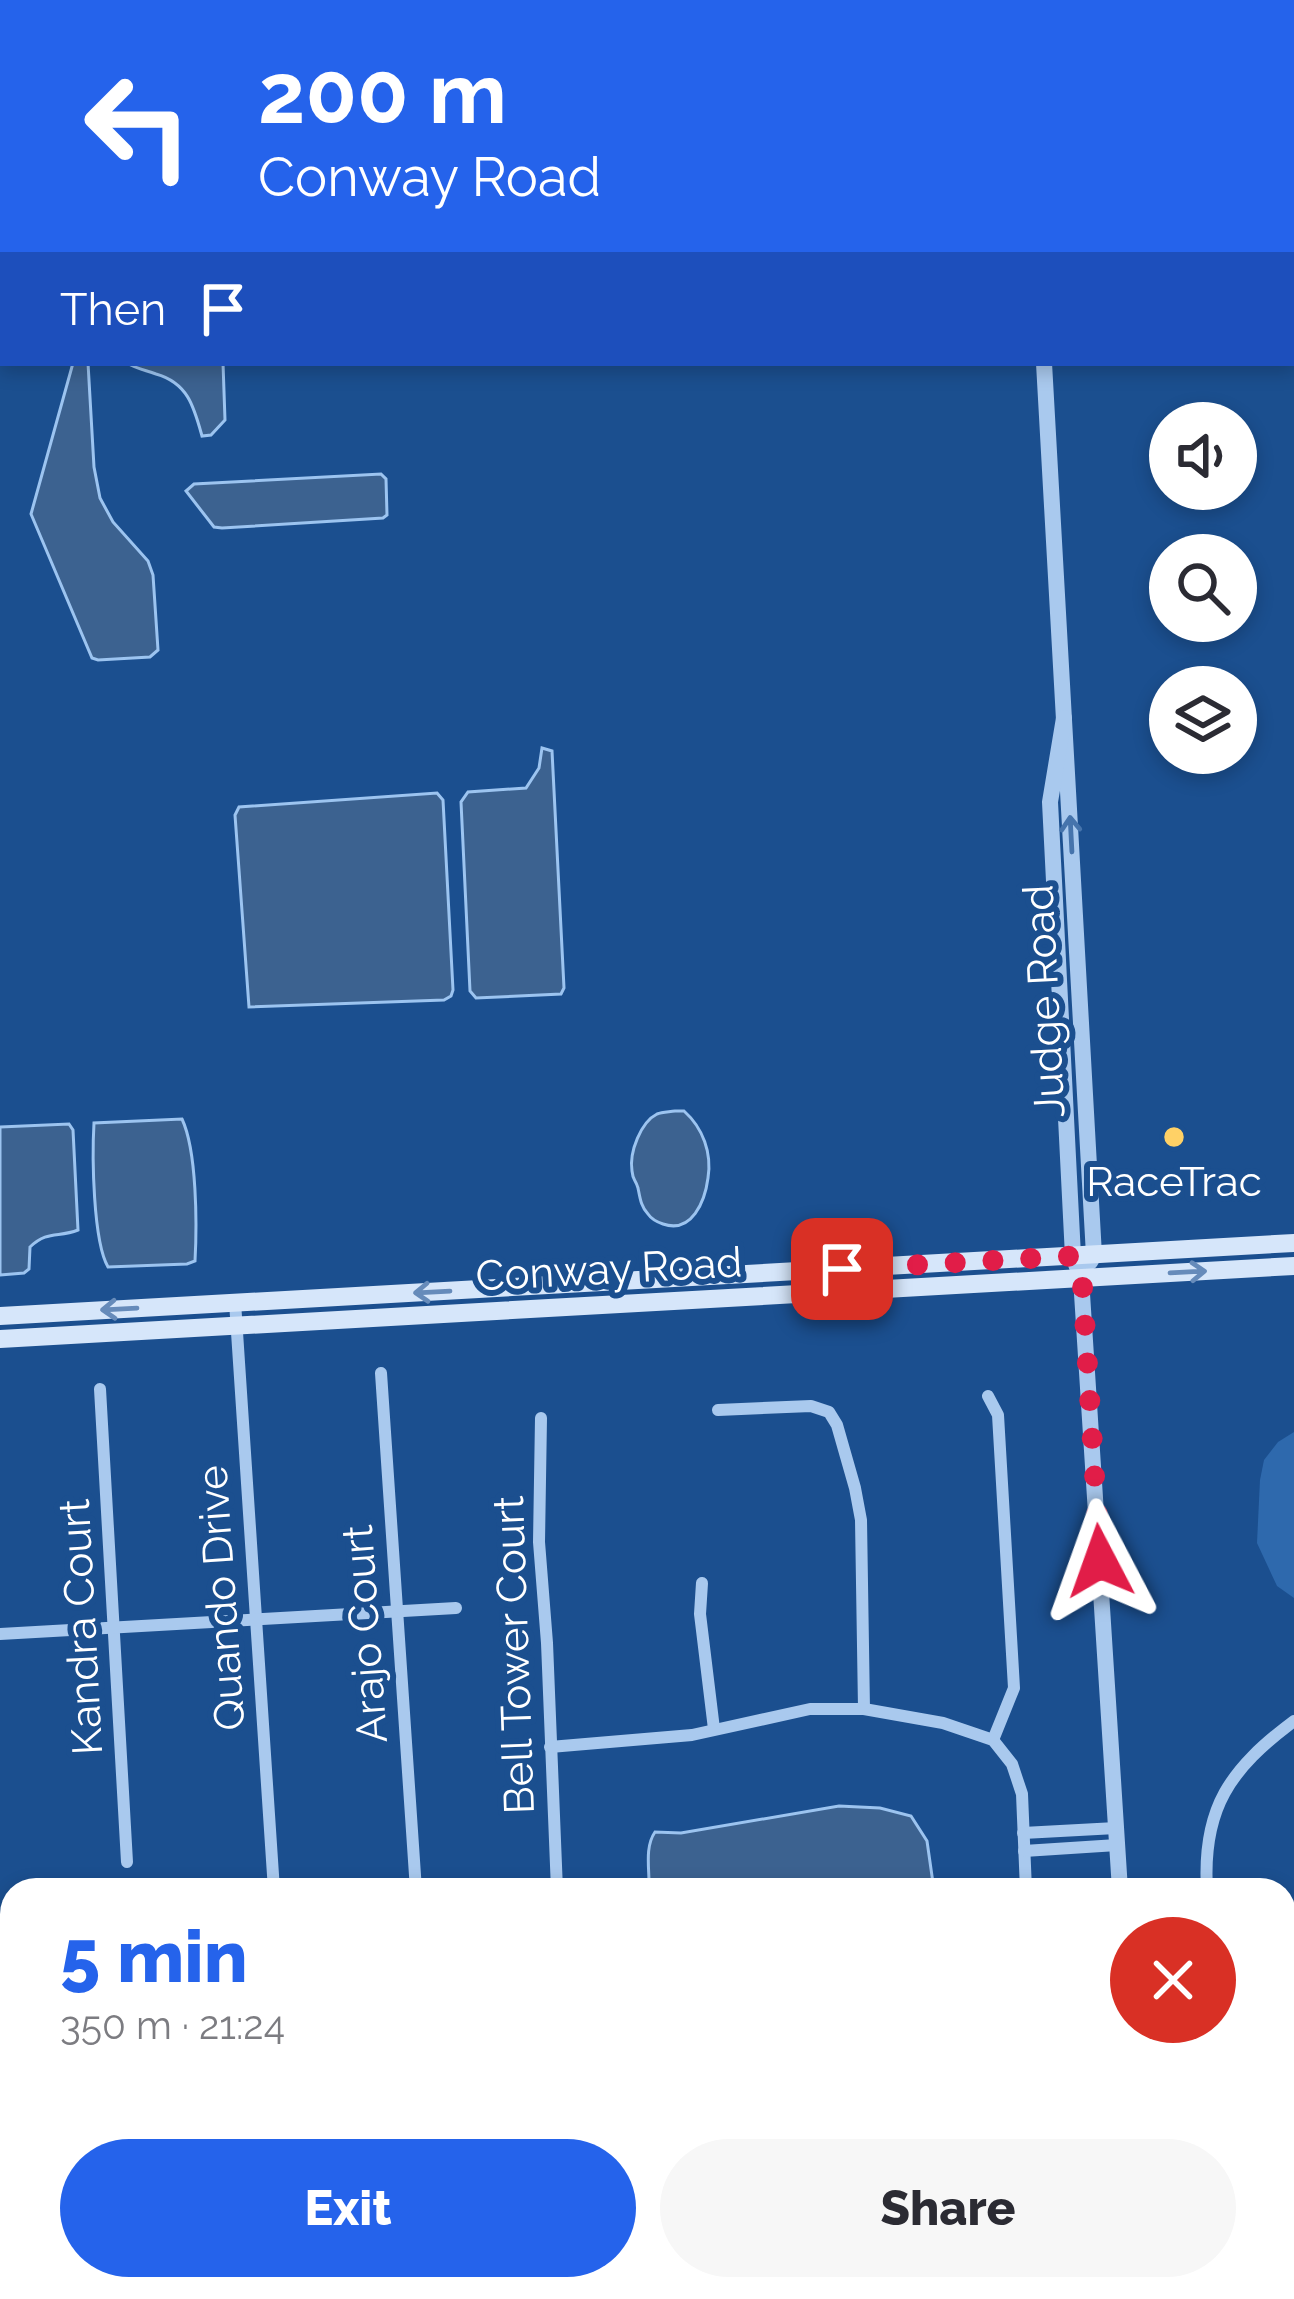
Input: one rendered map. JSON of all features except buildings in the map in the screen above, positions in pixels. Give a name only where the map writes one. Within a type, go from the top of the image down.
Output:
[{"type":"main road","name":"Conway Road","points":[[0,1316],[1294,1244]]},
{"type":"main road","name":"Conway Road","points":[[0,1339],[1294,1266]]},
{"type":"main road","points":[[564,1308],[587,1298],[604,1283]]},
{"type":"street","name":"Judge Road","points":[[1044,366],[1094,1255]]},
{"type":"street","name":"Judge Road","points":[[1064,718],[1050,802],[1073,1256],[1082,1278],[1119,1878]]},
{"type":"street","points":[[1082,1278],[1094,1255]]},
{"type":"street","name":"Quando Drive","points":[[235,1302],[273,1878]]},
{"type":"street","name":"Arajo Court","points":[[381,1372],[415,1878]]},
{"type":"street","name":"Kandra Court","points":[[100,1389],[127,1862]]},
{"type":"street","points":[[988,1396],[998,1415],[1014,1688],[993,1740]]},
{"type":"street","points":[[718,1410],[811,1406],[829,1412],[837,1425],[861,1520],[864,1709]]},
{"type":"street","name":"Bell Tower Court","points":[[541,1418],[538,1542],[556,1878]]},
{"type":"street","points":[[702,1583],[700,1614],[714,1730]]},
{"type":"street","points":[[0,1634],[456,1608]]},
{"type":"street","points":[[550,1747],[692,1735],[810,1709],[864,1709],[943,1723],[993,1740],[1012,1763],[1022,1794],[1025,1878]]},
{"type":"street","points":[[1206,1878],[1205,1856],[1213,1816],[1232,1778],[1294,1721]]},
{"type":"street","points":[[1062,1831],[1064,1848]]},
{"type":"street","points":[[1023,1833],[1117,1836]]},
{"type":"street","points":[[1024,1851],[1117,1836]]},
{"type":"shaded area","points":[[72,366],[88,366],[100,498],[113,522],[148,561],[158,650],[150,657],[92,658],[31,514]]},
{"type":"shaded area","points":[[134,366],[223,366],[225,420],[211,435],[202,436],[183,390],[167,378]]},
{"type":"shaded area","points":[[381,474],[386,479],[387,515],[383,518],[214,527],[186,491],[194,484]]},
{"type":"shaded area","points":[[542,748],[552,751],[564,988],[561,994],[476,998],[470,991],[461,802],[468,792],[526,788],[539,768]]},
{"type":"shaded area","points":[[437,793],[443,800],[451,996],[444,1000],[249,1007],[235,815],[239,807]]},
{"type":"shaded area","points":[[684,1111],[701,1133],[709,1169],[695,1213],[673,1226],[651,1218],[642,1205],[632,1155],[646,1124],[657,1114]]},
{"type":"shaded area","points":[[182,1119],[193,1168],[195,1261],[108,1267],[96,1219],[94,1123]]},
{"type":"shaded area","points":[[69,1124],[78,1230],[42,1238],[30,1247],[29,1269],[0,1275],[0,1127]]},
{"type":"shaded area","points":[[1294,1432],[1294,1598],[1277,1586],[1257,1543],[1264,1460],[1278,1442]]},
{"type":"shaded area","points":[[839,1806],[880,1808],[911,1816],[927,1841],[932,1878],[649,1878],[655,1832],[681,1833]]},
{"type":"place","name":"RaceTrac","points":[[1174,1137]]},
{"type":"route","points":[[842,1269],[1073,1256],[1082,1278],[1100,1561]]}]
